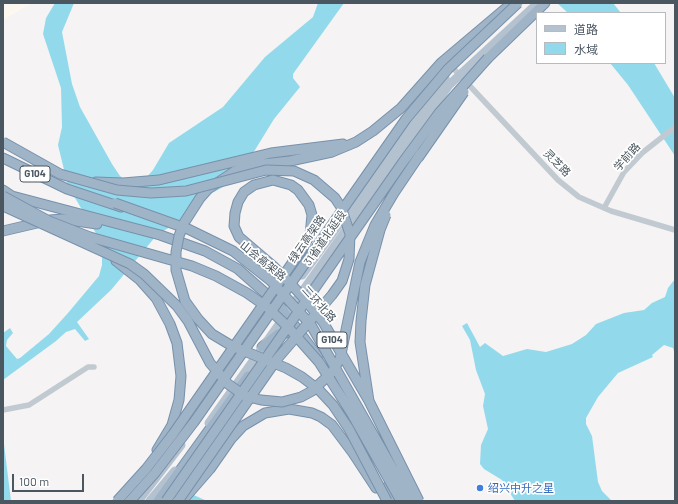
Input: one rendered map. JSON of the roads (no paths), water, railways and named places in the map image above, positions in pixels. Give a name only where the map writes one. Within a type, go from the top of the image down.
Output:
[{"type":"highway","points":[[386,501],[350,429],[333,405],[302,377],[286,368],[232,346],[212,334],[198,319],[185,301],[176,270],[176,252],[179,236],[184,223],[200,198],[220,180],[235,171],[254,165],[332,152],[356,142],[390,119],[441,64],[512,3]]},
{"type":"highway","name":"绿云高架路","points":[[130,501],[189,428],[406,119],[448,69],[517,3]]},
{"type":"highway","points":[[166,501],[439,112],[488,58],[545,3]]},
{"type":"highway","points":[[3,206],[130,264],[165,293],[188,321],[210,363],[228,384],[245,396],[261,400],[282,402],[301,397],[323,382],[332,372],[340,359],[360,262],[375,225],[394,192],[488,58]]},
{"type":"highway","points":[[3,142],[60,174],[117,190],[151,193],[186,191],[266,170],[294,171],[314,180],[324,187],[335,198],[346,220],[350,234],[349,258],[342,281],[332,295],[277,359],[178,501]]},
{"type":"highway","points":[[60,174],[100,182],[159,180],[271,153],[356,142]]},
{"type":"highway","points":[[369,401],[360,342],[360,321],[365,285],[380,230],[393,197],[421,153]]},
{"type":"highway","name":"二环北路","points":[[3,158],[67,189],[188,228],[231,248],[294,294],[324,324],[392,450],[424,501]]},
{"type":"highway","name":"山会高架路","points":[[3,158],[63,185],[188,229],[233,251],[271,281],[311,325],[411,501]]},
{"type":"highway","points":[[117,501],[146,469],[178,428],[244,332],[276,287],[280,281],[285,274],[289,268],[294,262],[310,235],[312,215],[304,196],[287,183],[273,180],[264,181],[254,185],[244,192],[238,202],[234,226],[239,237],[273,266],[283,276],[288,281],[324,322],[369,401],[420,501]]},
{"type":"highway","name":"G104","points":[[3,190],[12,196],[160,234],[204,251],[238,269],[283,309],[328,371],[350,409],[396,501]]},
{"type":"highway","points":[[3,196],[49,222],[90,237],[186,264],[216,276],[247,293],[267,307],[288,327],[319,362],[352,414],[401,501]]},
{"type":"highway","points":[[3,231],[50,220],[78,221],[160,234]]},
{"type":"highway","points":[[90,247],[122,264],[140,280],[156,298],[170,324],[177,344],[181,376],[179,400],[172,424],[146,469]]},
{"type":"highway","points":[[262,347],[278,334],[290,333],[304,336]]},
{"type":"highway","points":[[158,501],[278,334]]},
{"type":"highway","points":[[182,501],[210,469],[231,439],[243,426],[265,413],[289,409],[312,413],[332,425],[386,501]]},
{"type":"main road","points":[[456,72],[478,39],[517,3]]},
{"type":"main road","name":"31省道北延段","points":[[150,501],[180,465],[262,347],[283,309],[449,85],[456,72],[538,3]]},
{"type":"main road","points":[[138,501],[172,459],[199,420],[283,309]]},
{"type":"street","name":"灵芝路","points":[[456,72],[558,180],[579,197],[604,208],[675,230]]},
{"type":"street","name":"学前路","points":[[604,208],[624,172],[661,137],[675,127]]},
{"type":"street","points":[[5,410],[29,405],[88,367],[94,367]]},
{"type":"water","points":[[55,3],[74,3],[62,32],[72,84],[80,107],[112,164],[120,176],[124,179],[146,178],[153,170],[169,143],[223,107],[265,57],[313,17],[318,3],[344,3],[293,74],[293,78],[300,87],[274,119],[255,150],[243,165],[223,187],[203,198],[188,215],[156,236],[111,290],[77,322],[89,339],[85,341],[75,329],[66,332],[3,380],[3,333],[10,328],[13,333],[7,340],[6,346],[17,359],[20,358],[49,334],[68,313],[99,276],[102,265],[102,250],[97,235],[68,186],[58,145],[62,127],[61,88],[43,34],[46,18]]},
{"type":"water","points":[[557,3],[613,3],[620,12],[567,12]]},
{"type":"water","points":[[611,64],[655,64],[675,98],[675,156],[628,85]]},
{"type":"water","points":[[675,279],[675,355],[673,348],[664,345],[652,355],[653,357],[618,373],[598,397],[586,418],[586,424],[592,436],[598,482],[602,491],[612,501],[515,501],[502,480],[484,469],[480,464],[481,445],[488,429],[483,406],[485,394],[476,370],[470,340],[462,326],[467,323],[480,347],[485,343],[503,356],[527,349],[546,352],[572,344],[586,335],[596,324],[624,313],[644,310],[652,303],[665,297],[668,288]]},
{"type":"water","points":[[3,436],[11,501],[3,501]]},
{"type":"water","points":[[187,492],[207,501],[185,501]]},
{"type":"place","name":"绍兴中升之星","points":[[480,488]]}]
